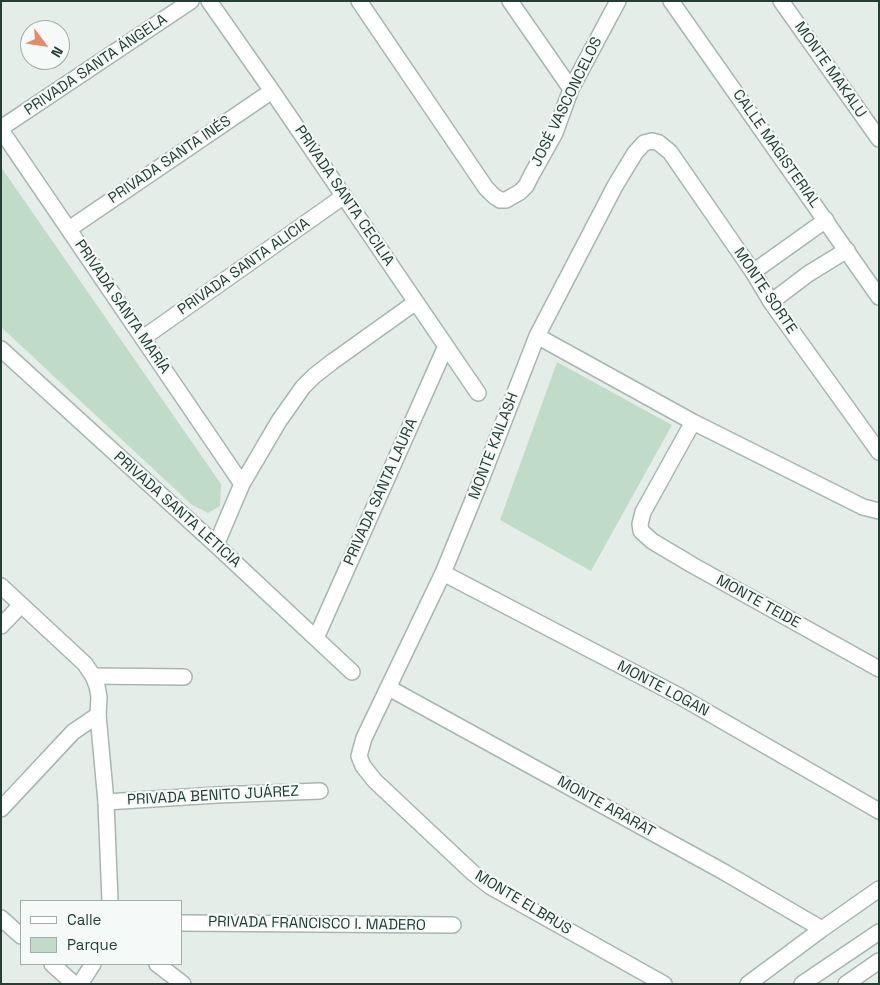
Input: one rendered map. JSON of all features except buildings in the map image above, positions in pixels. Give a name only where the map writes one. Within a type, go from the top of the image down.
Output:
[{"type":"street","name":"PRIVADA SANTA ÁNGELA","points":[[1,129],[190,1]]},
{"type":"street","name":"PRIVADA SANTA CECILIA","points":[[209,1],[478,393]]},
{"type":"street","name":"JOSÉ VASCONCELOS","points":[[359,1],[486,188],[500,200],[506,200],[526,186],[555,133],[570,89],[618,1]]},
{"type":"street","points":[[510,1],[570,89]]},
{"type":"street","name":"CALLE MAGISTERIAL","points":[[672,1],[879,297]]},
{"type":"street","name":"MONTE MAKALU","points":[[781,1],[879,139]]},
{"type":"street","name":"PRIVADA SANTA INÉS","points":[[69,229],[272,91]]},
{"type":"street","name":"PRIVADA SANTA MARÍA","points":[[1,129],[242,484]]},
{"type":"street","name":"MONTE SORTE","points":[[644,143],[652,141],[658,143],[670,152],[752,272],[770,302],[879,452]]},
{"type":"street","name":"MONTE KAILASH","points":[[360,756],[364,738],[443,573],[537,336],[626,166],[644,143]]},
{"type":"street","name":"PRIVADA SANTA ALICIA","points":[[143,338],[344,196]]},
{"type":"street","points":[[752,272],[826,220]]},
{"type":"street","points":[[770,302],[808,274],[847,250]]},
{"type":"street","points":[[216,544],[242,484],[279,421],[303,387],[332,362],[416,302]]},
{"type":"street","points":[[537,336],[693,422],[863,507],[879,510]]},
{"type":"street","name":"PRIVADA SANTA LAURA","points":[[316,638],[446,346]]},
{"type":"street","name":"PRIVADA SANTA LETICIA","points":[[1,349],[216,544],[352,672]]},
{"type":"street","name":"MONTE TEIDE","points":[[693,422],[644,512],[640,524],[641,531],[694,566],[879,669]]},
{"type":"street","name":"MONTE LOGAN","points":[[443,573],[681,697],[879,812]]},
{"type":"street","points":[[1,586],[80,660],[93,676],[99,698],[98,716],[106,802],[110,900]]},
{"type":"street","points":[[1,626],[21,605]]},
{"type":"street","points":[[93,676],[184,677]]},
{"type":"street","name":"MONTE ARARAT","points":[[388,688],[724,872],[822,928]]},
{"type":"street","points":[[1,809],[73,732],[98,716]]},
{"type":"street","name":"MONTE ELBRUS","points":[[360,756],[363,766],[375,781],[461,863],[491,887],[664,984]]},
{"type":"street","name":"PRIVADA BENITO JUÁREZ","points":[[106,802],[320,791]]},
{"type":"street","points":[[748,984],[822,928],[879,889]]},
{"type":"street","points":[[1,918],[20,935]]},
{"type":"street","name":"PRIVADA FRANCISCO I. MADERO","points":[[182,923],[453,925]]},
{"type":"street","points":[[802,984],[879,932]]},
{"type":"street","points":[[846,984],[879,961]]},
{"type":"street","points":[[53,965],[74,984]]},
{"type":"street","points":[[80,984],[92,965]]},
{"type":"street","points":[[158,965],[183,984]]},
{"type":"green space","points":[[1,167],[221,484],[220,506],[208,513],[192,505],[1,327]]},
{"type":"green space","points":[[557,362],[672,425],[591,571],[500,520]]}]
